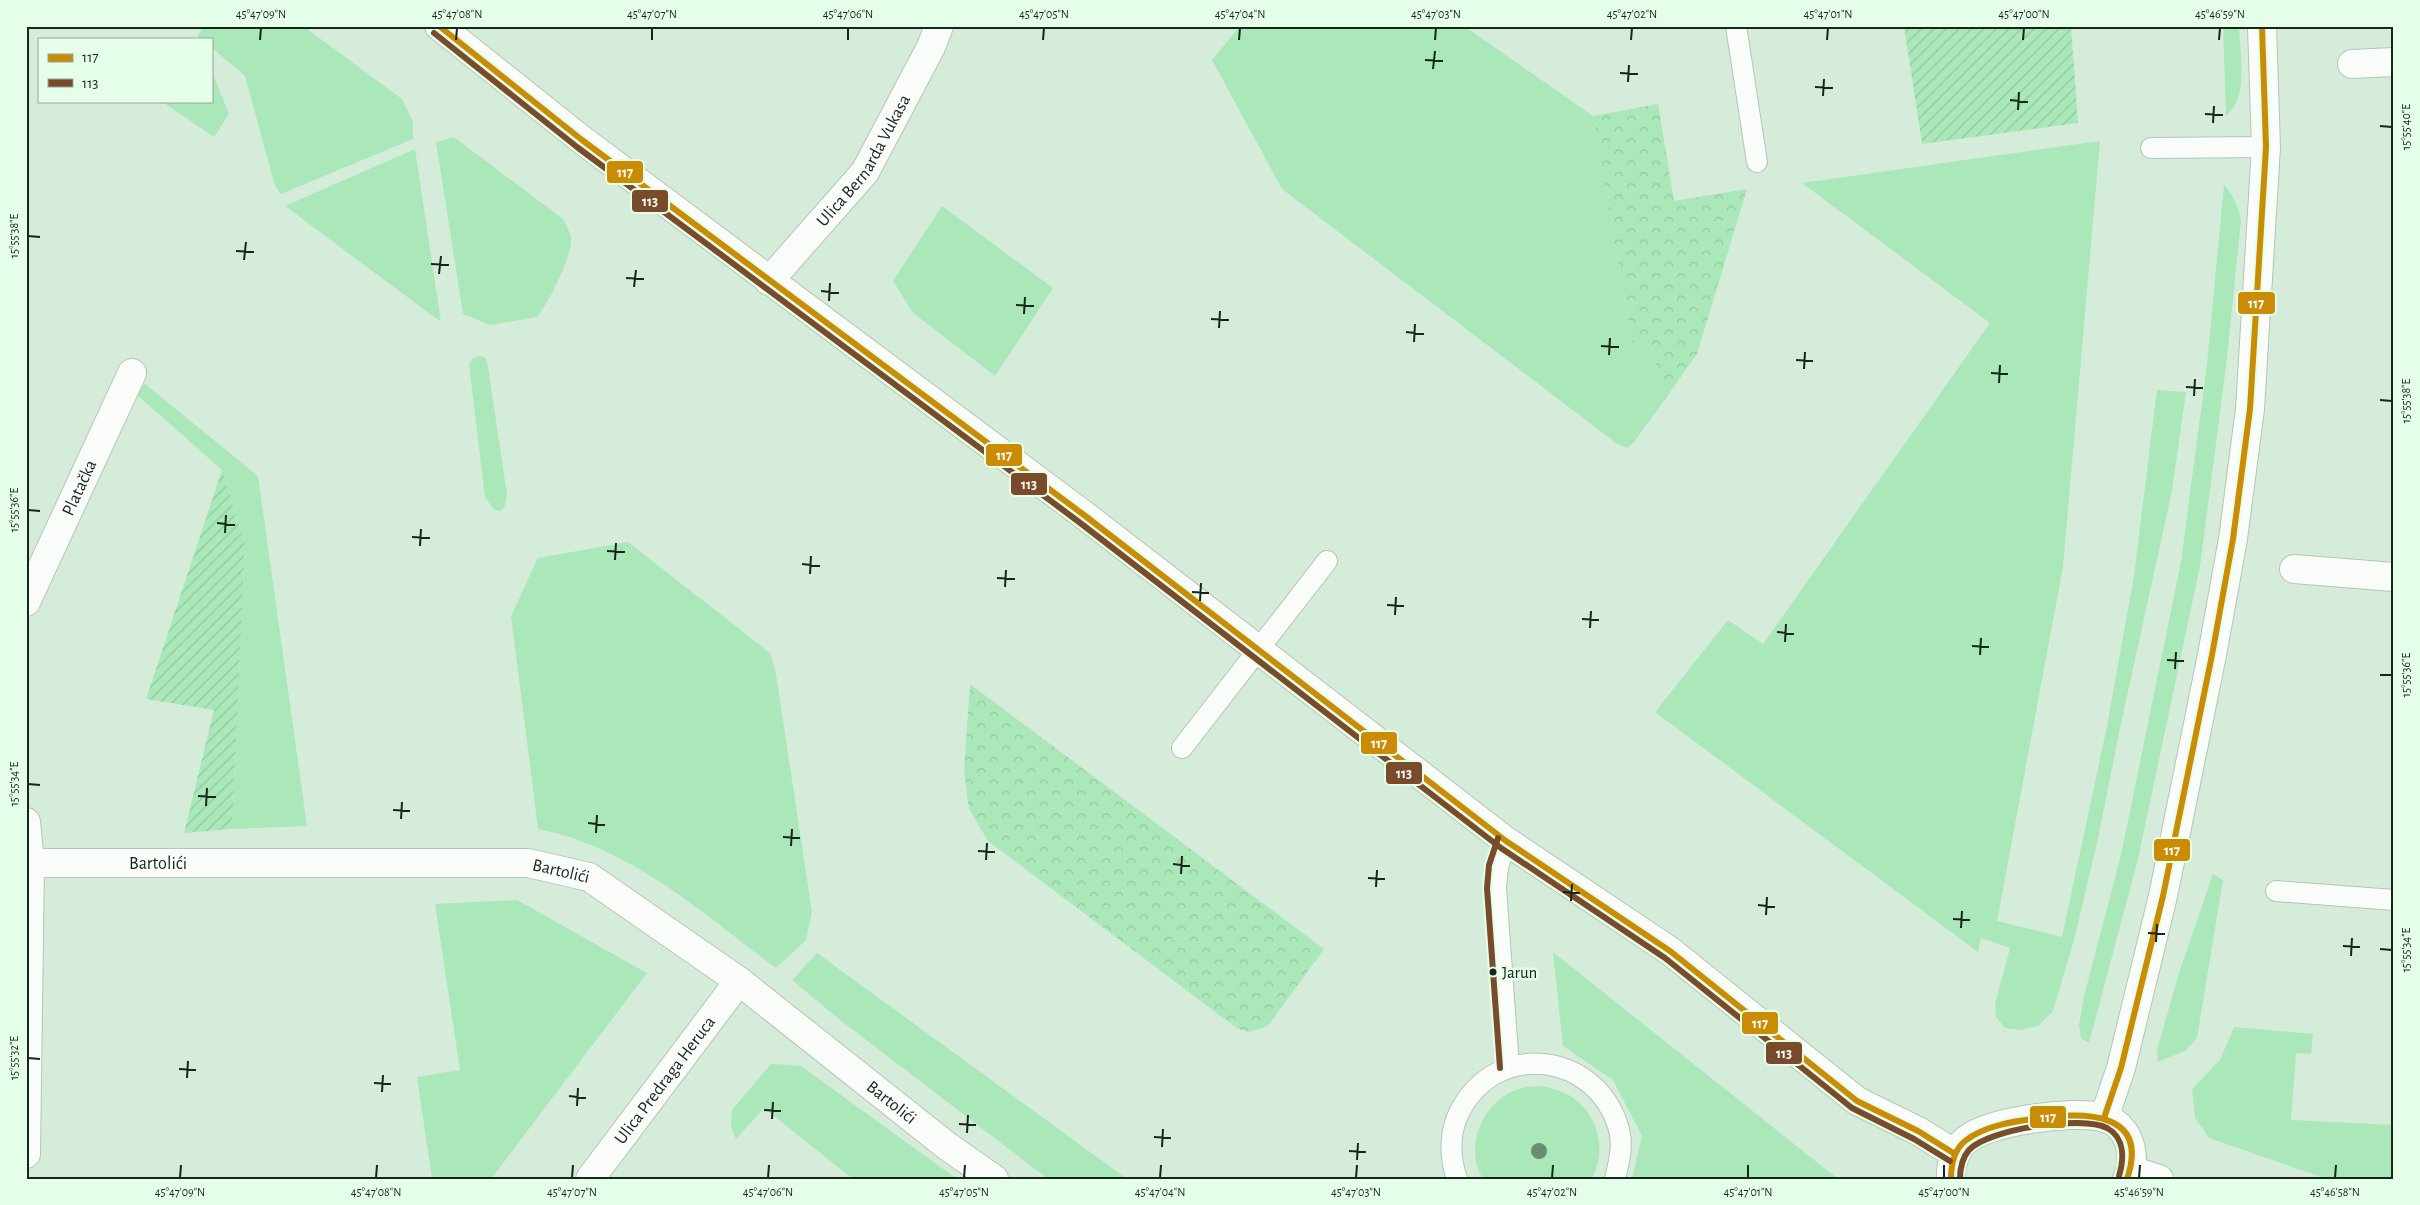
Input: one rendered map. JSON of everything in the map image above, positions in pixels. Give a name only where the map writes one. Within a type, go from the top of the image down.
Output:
[{"type":"street","points":[[439,26],[582,140],[1084,515],[1506,841],[1670,952],[1857,1101],[1918,1131],[1953,1166],[1965,1141],[1980,1131],[2004,1123],[2054,1116],[2104,1118],[2127,1135],[2132,1149],[2129,1174],[2159,1179]]},
{"type":"street","name":"Ulica Bernarda Vukasa","points":[[769,281],[865,172],[931,47],[939,26]]},
{"type":"street","points":[[2104,1118],[2121,1068],[2163,896],[2212,655],[2231,548],[2250,409],[2266,147],[2262,26]]},
{"type":"street","points":[[2352,64],[2394,62]]},
{"type":"street","name":"Platačka","points":[[26,602],[132,373]]},
{"type":"street","points":[[2294,569],[2394,577]]},
{"type":"street","points":[[26,822],[30,863],[26,1154]]},
{"type":"street","name":"Bartolići","points":[[30,863],[528,863],[589,877],[739,981],[947,1146],[994,1179]]},
{"type":"street","name":"Ulica Predraga Heruca","points":[[590,1179],[739,981]]},
{"type":"lane","points":[[1736,26],[1757,162]]},
{"type":"lane","points":[[2150,148],[2266,147]]},
{"type":"lane","points":[[1182,748],[1327,561]]},
{"type":"lane","points":[[1506,841],[1498,867],[1496,888],[1509,1067]]},
{"type":"lane","points":[[2276,891],[2394,900]]},
{"type":"lane","points":[[1457,1179],[1453,1167],[1451,1142],[1456,1118],[1468,1096],[1487,1078],[1509,1067],[1536,1063],[1564,1068],[1589,1081],[1608,1102],[1619,1128],[1621,1155],[1615,1179]]},
{"type":"green space","points":[[204,26],[303,26],[402,99],[413,122],[413,139],[281,194],[275,186],[245,76],[212,48],[212,38],[200,38],[197,36]]},
{"type":"green space","points":[[1240,26],[1464,26],[1593,116],[1632,342],[1651,345],[1664,401],[1634,442],[1627,448],[1616,443],[1282,189],[1212,60]]},
{"type":"green space","points":[[1904,26],[2071,26],[2078,123],[1922,144]]},
{"type":"green space","points":[[2223,26],[2239,26],[2242,74],[2238,98],[2226,116]]},
{"type":"green space","points":[[212,72],[229,114],[214,137],[162,102],[212,102]]},
{"type":"green space","points":[[1658,104],[1674,201],[1747,189],[1697,354],[1664,401],[1651,345],[1632,342],[1593,116]]},
{"type":"green space","points":[[454,137],[563,219],[568,228],[571,238],[568,256],[548,301],[537,317],[490,325],[463,314],[436,142]]},
{"type":"green space","points":[[2100,141],[2063,567],[1997,921],[2062,937],[2107,726],[2134,576],[2157,390],[2186,392],[2172,491],[2097,843],[2074,940],[2053,1011],[2038,1026],[2019,1030],[2005,1028],[1996,1017],[1995,1004],[2010,948],[1981,938],[1978,952],[1655,712],[1728,620],[1763,644],[1990,323],[1802,183]]},
{"type":"green space","points":[[415,149],[441,322],[285,206]]},
{"type":"green space","points":[[2224,185],[2235,201],[2241,220],[2226,367],[2200,566],[2138,859],[2089,1043],[2081,1038],[2079,1025],[2084,996],[2121,855],[2181,562],[2207,364]]},
{"type":"green space","points":[[942,206],[1053,288],[995,376],[913,313],[893,281]]},
{"type":"green space","points":[[480,356],[486,358],[488,367],[507,495],[505,506],[501,511],[494,510],[485,497],[469,365],[473,358]]},
{"type":"green space","points":[[145,384],[258,476],[307,826],[232,829],[245,545],[222,470],[135,393]]},
{"type":"green space","points":[[222,470],[245,545],[232,829],[184,833],[214,710],[146,699]]},
{"type":"green space","points":[[628,542],[770,653],[775,668],[812,912],[806,940],[776,968],[693,905],[635,866],[572,838],[538,829],[511,616],[538,558]]},
{"type":"green space","points":[[970,684],[1324,949],[1268,1026],[1249,1032],[1238,1029],[988,841],[969,809],[964,771]]},
{"type":"green space","points":[[2213,874],[2223,880],[2197,1038],[2185,1051],[2158,1062],[2157,1050],[2179,973]]},
{"type":"green space","points":[[517,900],[647,973],[491,1179],[432,1179],[417,1077],[460,1070],[435,904]]},
{"type":"green space","points":[[1553,952],[1838,1179],[1632,1179],[1642,1136],[1613,1080],[1563,1046]]},
{"type":"green space","points":[[817,953],[1127,1179],[1048,1179],[840,1020],[792,980]]},
{"type":"green space","points":[[2234,1027],[2313,1034],[2311,1054],[2296,1053],[2291,1120],[2394,1125],[2394,1179],[2327,1179],[2209,1138],[2195,1118],[2192,1089],[2220,1060]]},
{"type":"green space","points":[[771,1064],[801,1066],[957,1179],[853,1179],[764,1108],[736,1139],[731,1126],[732,1110]]},
{"type":"green space","points":[[1542,1086],[1569,1095],[1585,1108],[1591,1117],[1598,1137],[1599,1159],[1591,1179],[1483,1179],[1477,1166],[1476,1138],[1488,1112],[1497,1101],[1509,1093],[1524,1087]]},
{"type":"transit line","name":"117","points":[[439,26],[582,140],[1084,515],[1506,841],[1670,951],[1857,1101],[1918,1131],[1955,1154]]},
{"type":"transit line","name":"117","points":[[2104,1118],[2121,1068],[2163,896],[2212,655],[2233,539],[2250,409],[2266,147],[2262,26]]},
{"type":"transit line","name":"113","points":[[434,33],[577,147],[1079,522],[1501,848],[1665,958],[1852,1108],[1914,1139],[1950,1161]]},
{"type":"transit line","name":"113","points":[[1498,838],[1489,865],[1487,888],[1500,1068]]},
{"type":"transit line","name":"117","points":[[1951,1179],[1953,1163],[1958,1149],[1973,1136],[1991,1127],[2059,1116],[2094,1117],[2110,1121],[2122,1129],[2130,1140],[2132,1157],[2127,1179]]},
{"type":"transit line","name":"113","points":[[1960,1179],[1965,1156],[1979,1142],[2014,1130],[2036,1126],[2078,1123],[2095,1124],[2107,1128],[2117,1137],[2122,1149],[2122,1163],[2119,1176]]},
{"type":"place","name":"Jarun","points":[[1493,972]]}]
